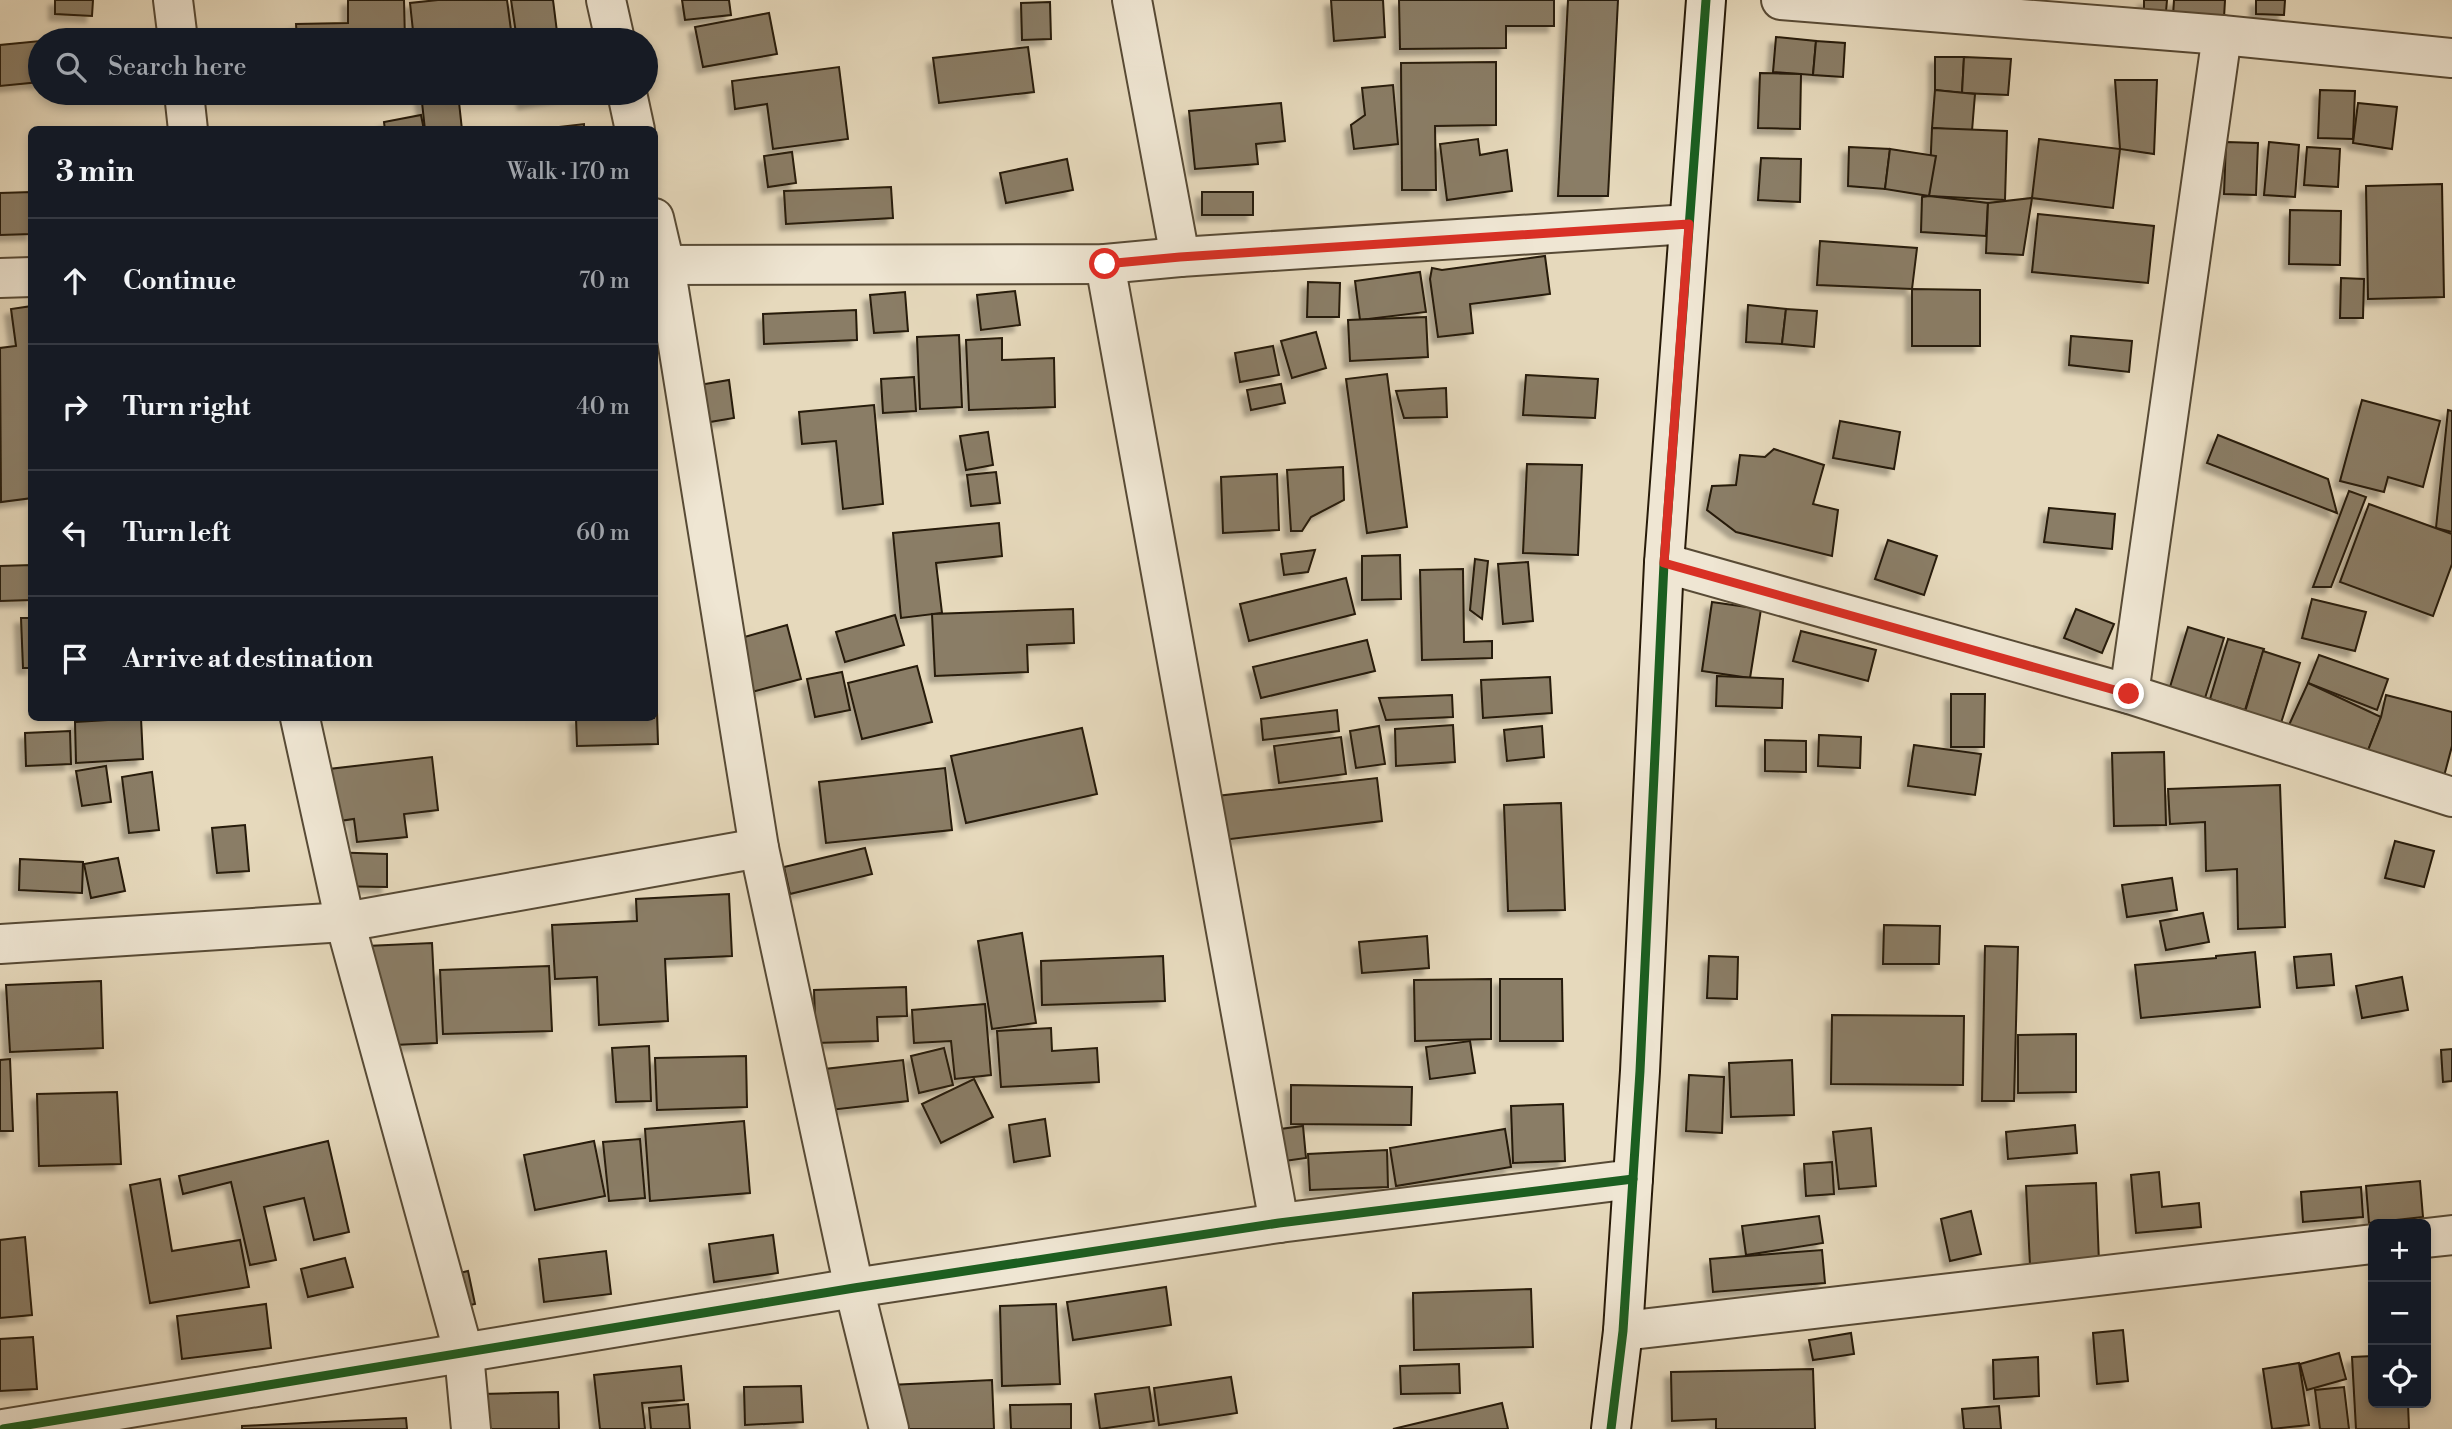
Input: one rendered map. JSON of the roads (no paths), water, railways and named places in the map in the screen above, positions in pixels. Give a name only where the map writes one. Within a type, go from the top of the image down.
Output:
[{"type":"street","points":[[173,0],[176,28]]},
{"type":"street","points":[[606,0],[612,28]]},
{"type":"street","points":[[1132,0],[1180,257]]},
{"type":"street","points":[[1611,1429],[1623,1331],[1641,1057],[1664,563],[1706,0]]},
{"type":"street","points":[[1781,0],[2118,14],[2222,35],[2452,58]]},
{"type":"street","points":[[2129,694],[2222,35]]},
{"type":"street","points":[[185,105],[188,126]]},
{"type":"street","points":[[630,105],[634,126]]},
{"type":"street","points":[[889,1429],[854,1288],[759,849],[660,265],[1105,264],[1689,224]]},
{"type":"street","points":[[1105,264],[1279,1223]]},
{"type":"street","points":[[0,278],[28,277]]},
{"type":"street","points":[[1664,563],[2129,694],[2452,796]]},
{"type":"street","points":[[301,721],[345,922],[464,1354],[471,1429]]},
{"type":"street","points":[[0,944],[345,922],[759,849]]},
{"type":"street","points":[[3,1429],[854,1288],[1279,1223],[1633,1179]]},
{"type":"street","points":[[2431,1237],[2452,1235]]},
{"type":"street","points":[[1623,1331],[2368,1245]]}]
